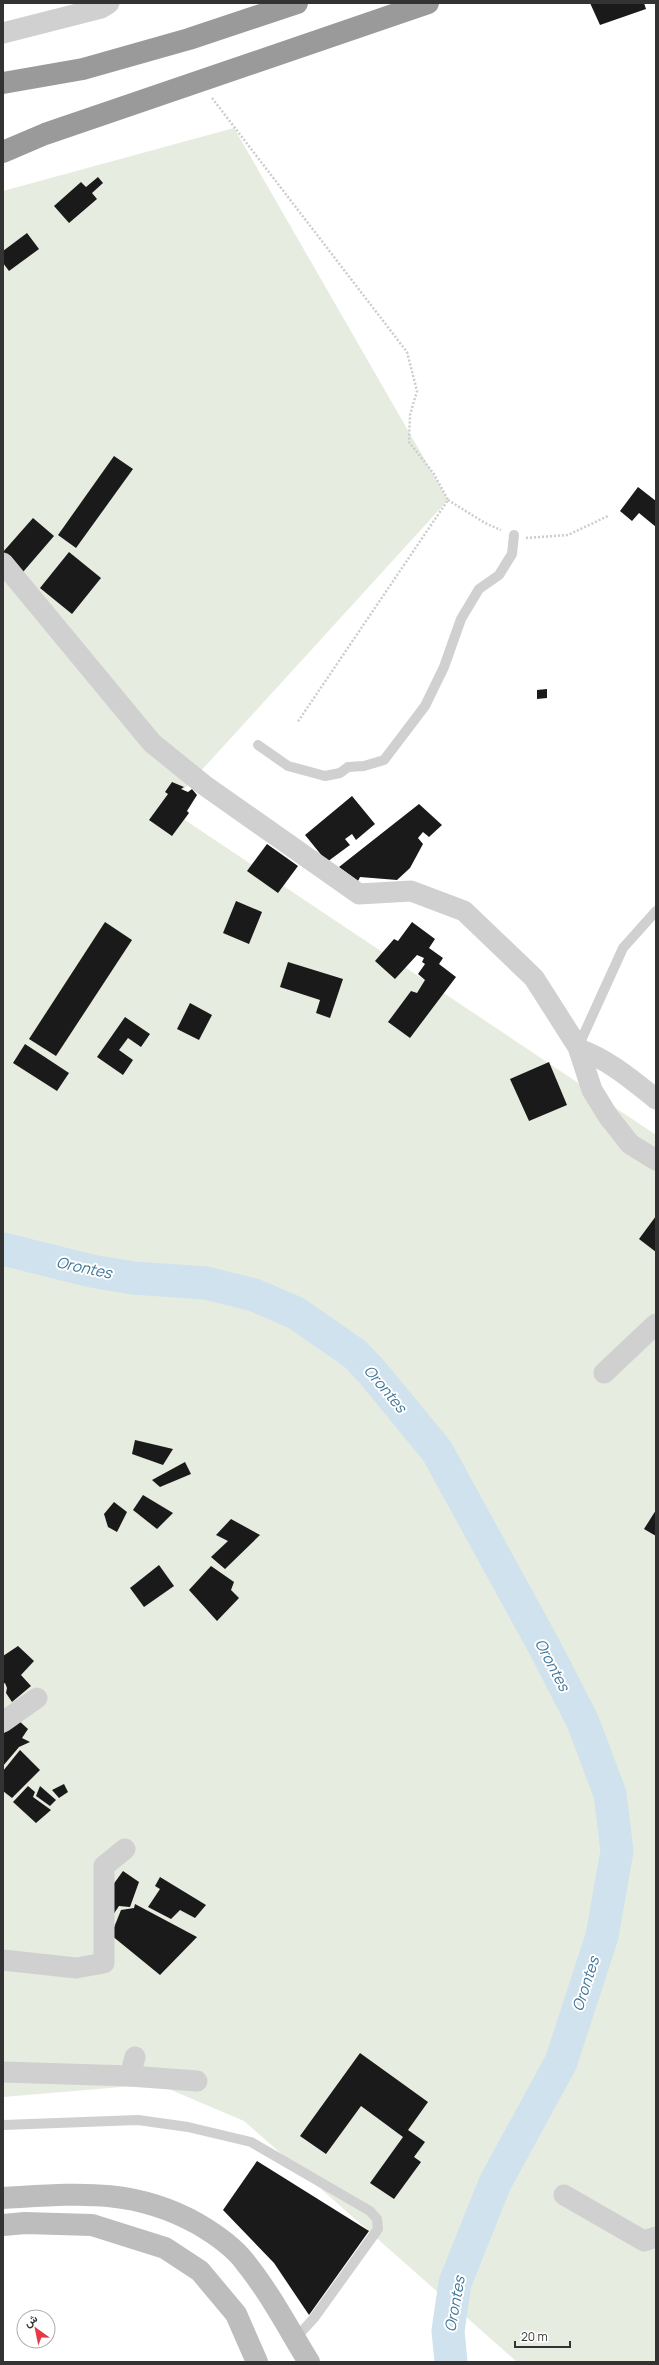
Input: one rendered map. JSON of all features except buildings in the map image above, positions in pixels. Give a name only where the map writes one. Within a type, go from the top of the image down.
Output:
[{"type":"highway","points":[[3,83],[83,69],[190,40],[297,3]]},
{"type":"highway","points":[[3,152],[45,134],[428,3]]},
{"type":"main road","points":[[3,2198],[82,2194],[125,2197],[177,2213],[216,2235],[244,2261],[309,2362]]},
{"type":"main road","points":[[3,2225],[25,2223],[92,2225],[165,2248],[200,2271],[236,2314],[257,2362]]},
{"type":"street","points":[[3,33],[101,8],[109,3]]},
{"type":"street","points":[[3,563],[152,743],[204,785],[359,894],[411,891],[464,911],[534,978],[579,1048],[592,1090],[608,1116],[630,1144],[656,1160]]},
{"type":"street","points":[[579,1048],[601,1057],[624,1073],[656,1099]]},
{"type":"street","points":[[604,1372],[656,1324]]},
{"type":"street","points":[[3,1722],[37,1698]]},
{"type":"street","points":[[3,1960],[76,1968],[104,1963],[104,1866],[125,1849]]},
{"type":"street","points":[[3,2072],[132,2067],[197,2080]]},
{"type":"street","points":[[564,2194],[644,2241],[656,2237]]},
{"type":"lane","points":[[258,745],[288,766],[325,776],[340,773],[348,768],[364,766],[384,760],[426,706],[444,667],[461,619],[479,589],[499,574],[512,554],[514,535]]},
{"type":"lane","points":[[579,1048],[623,948],[656,911]]},
{"type":"lane","points":[[3,2125],[138,2120],[188,2127],[251,2142],[370,2211],[377,2219],[378,2230],[314,2318],[295,2339]]},
{"type":"path","points":[[200,81],[255,156],[407,352],[417,391],[410,415],[409,442],[434,474],[448,500],[297,723]]},
{"type":"shaded area","points":[[234,128],[448,500],[167,808],[656,1135],[656,2362],[517,2362],[244,2121],[157,2084],[3,2097],[3,191]]},
{"type":"waterway","name":"Orontes","points":[[3,1249],[91,1271],[133,1278],[206,1283],[254,1295],[296,1313],[355,1354],[372,1372],[437,1451],[545,1648],[583,1722],[610,1794],[617,1851],[602,1936],[561,2062],[495,2183],[455,2283],[448,2331],[451,2362]]}]
